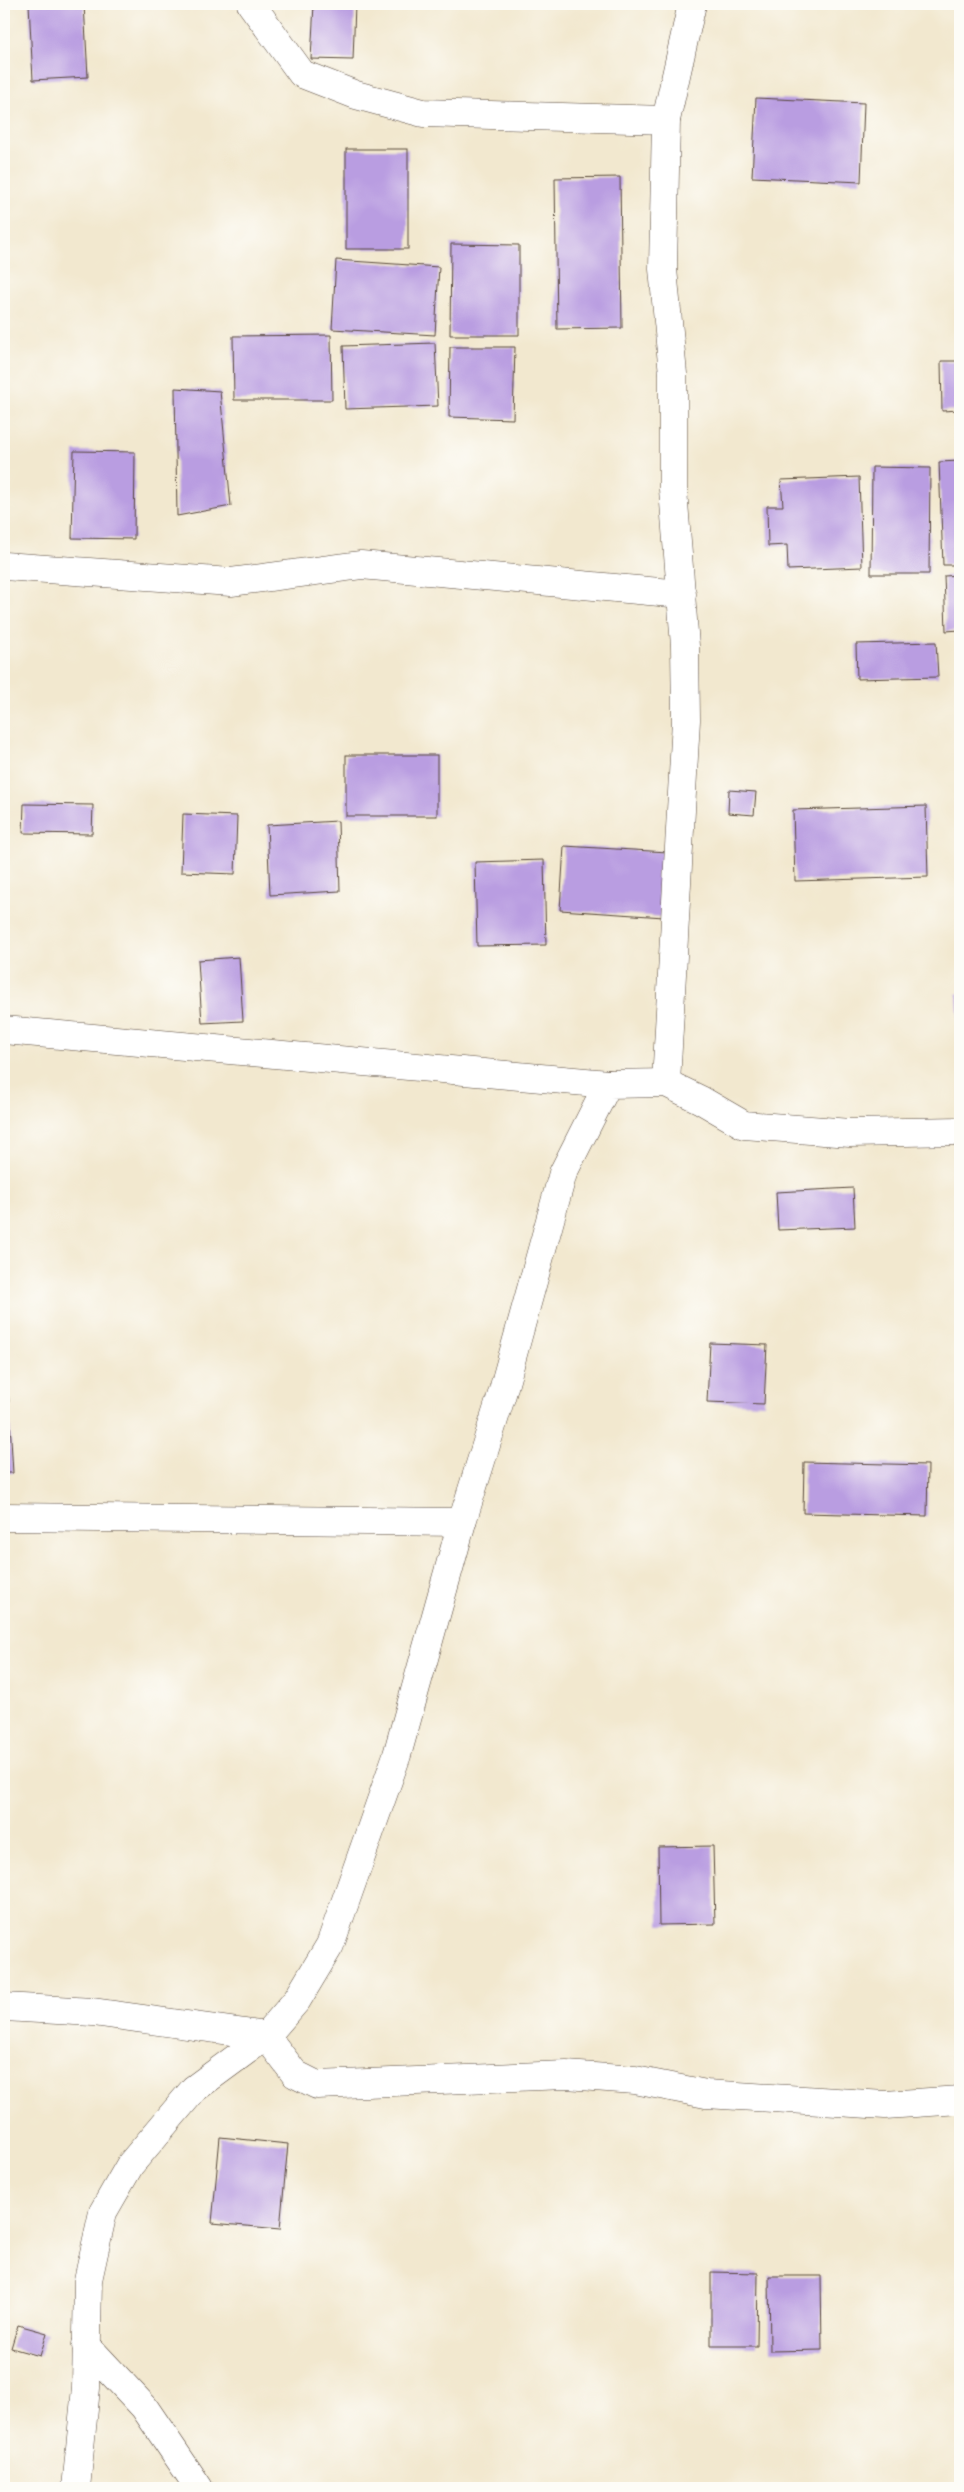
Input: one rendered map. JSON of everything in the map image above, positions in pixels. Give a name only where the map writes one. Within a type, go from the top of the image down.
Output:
[{"type":"street","points":[[251,4],[302,74],[356,95],[423,113],[666,120]]},
{"type":"street","points":[[666,1083],[678,895],[686,720],[682,594],[673,489],[673,374],[663,270],[666,120],[692,4]]},
{"type":"street","points":[[4,566],[231,582],[361,565],[682,594]]},
{"type":"street","points":[[4,1030],[608,1084],[666,1083],[701,1100],[744,1125],[850,1133],[960,1131]]},
{"type":"street","points":[[76,2488],[86,2388],[88,2280],[103,2212],[130,2165],[194,2090],[266,2036],[298,2000],[330,1945],[397,1755],[462,1522],[502,1394],[564,1172],[608,1084]]},
{"type":"street","points":[[4,1517],[462,1522]]},
{"type":"street","points":[[4,2007],[93,2012],[266,2036],[295,2074],[317,2085],[566,2075],[635,2080],[706,2094],[736,2096],[885,2105],[960,2100]]},
{"type":"street","points":[[86,2345],[144,2407],[199,2488]]},
{"type":"building","points":[[29,4],[84,4],[88,77],[33,80]]},
{"type":"building","points":[[314,4],[355,4],[353,60],[311,59]]},
{"type":"building","points":[[756,98],[864,103],[861,182],[752,177]]},
{"type":"building","points":[[346,149],[408,149],[408,249],[346,249]]},
{"type":"building","points":[[620,177],[622,328],[557,329],[555,178]]},
{"type":"building","points":[[451,244],[519,245],[519,335],[450,335]]},
{"type":"building","points":[[336,260],[439,267],[435,335],[332,329]]},
{"type":"building","points":[[331,335],[332,400],[234,400],[233,336]]},
{"type":"building","points":[[435,343],[438,406],[345,409],[343,346]]},
{"type":"building","points":[[450,347],[515,347],[513,419],[449,417]]},
{"type":"building","points":[[941,361],[960,361],[960,410],[942,411]]},
{"type":"building","points":[[175,388],[220,391],[231,506],[177,516]]},
{"type":"building","points":[[74,451],[135,452],[134,539],[72,538]]},
{"type":"building","points":[[960,461],[960,565],[943,565],[939,462]]},
{"type":"building","points":[[872,467],[930,468],[929,574],[871,574]]},
{"type":"building","points":[[859,477],[862,567],[788,570],[787,545],[768,546],[767,506],[783,506],[781,480]]},
{"type":"building","points":[[960,575],[960,630],[946,631],[944,576]]},
{"type":"building","points":[[936,642],[938,677],[857,679],[856,644]]},
{"type":"building","points":[[346,755],[437,755],[437,816],[346,816]]},
{"type":"building","points":[[729,790],[756,792],[754,815],[728,813]]},
{"type":"building","points":[[24,804],[93,805],[92,834],[23,833]]},
{"type":"building","points":[[926,806],[928,877],[795,881],[793,810]]},
{"type":"building","points":[[183,814],[237,816],[235,874],[181,872]]},
{"type":"building","points":[[338,821],[340,891],[270,895],[267,825]]},
{"type":"building","points":[[564,846],[668,852],[664,917],[560,910]]},
{"type":"building","points":[[544,860],[546,945],[477,946],[475,862]]},
{"type":"building","points":[[239,957],[243,1021],[202,1023],[198,960]]},
{"type":"building","points":[[960,993],[960,1030],[959,1030],[957,994]]},
{"type":"building","points":[[853,1188],[855,1227],[778,1230],[776,1192]]},
{"type":"building","points":[[5,1336],[13,1473],[4,1473]]},
{"type":"building","points":[[710,1343],[767,1345],[764,1404],[707,1402]]},
{"type":"building","points":[[804,1462],[928,1465],[927,1516],[803,1513]]},
{"type":"building","points":[[713,1846],[715,1924],[659,1925],[658,1847]]},
{"type":"building","points":[[220,2137],[288,2144],[280,2229],[212,2223]]},
{"type":"building","points":[[711,2272],[758,2273],[757,2346],[711,2346]]},
{"type":"building","points":[[769,2276],[821,2276],[822,2350],[770,2351]]},
{"type":"building","points":[[18,2325],[47,2333],[40,2356],[11,2348]]}]
